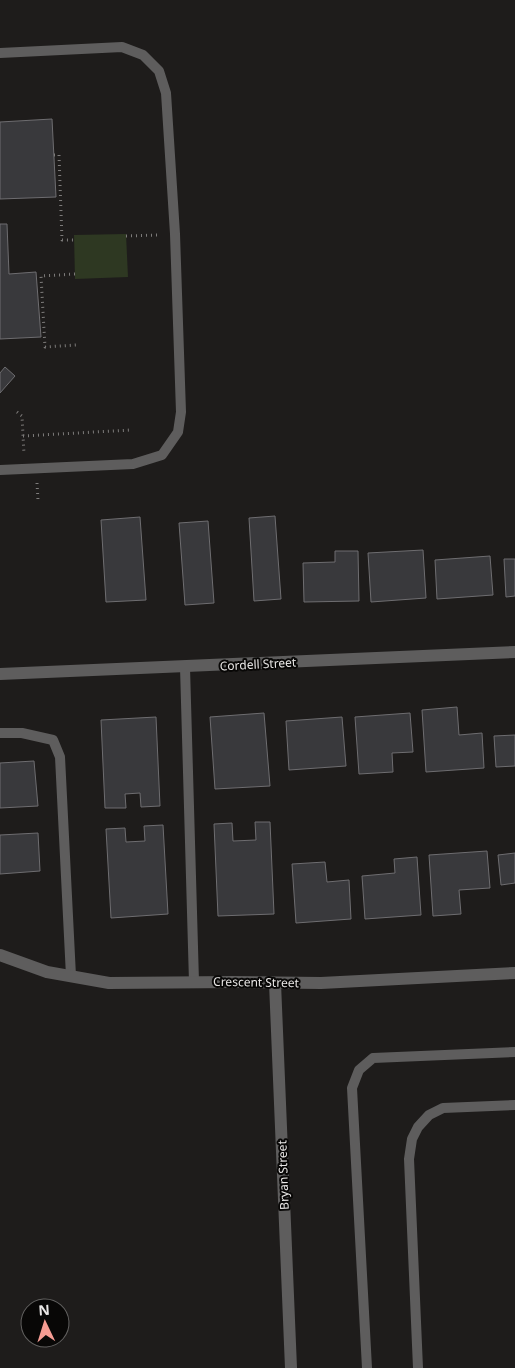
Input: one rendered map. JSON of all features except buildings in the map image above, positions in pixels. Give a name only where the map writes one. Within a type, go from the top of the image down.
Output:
[{"type":"street","name":"Cordell Street","points":[[0,674],[515,652]]},
{"type":"street","name":"Crescent Street","points":[[0,955],[47,972],[109,982],[321,983],[515,973]]},
{"type":"street","name":"Bryan Street","points":[[276,982],[291,1368]]},
{"type":"lane","points":[[0,53],[122,47],[142,55],[159,71],[166,93],[175,234],[182,412],[178,432],[162,455],[133,464],[0,470]]},
{"type":"lane","points":[[185,667],[194,982]]},
{"type":"lane","points":[[0,733],[22,733],[53,740],[60,757],[71,976]]},
{"type":"lane","points":[[367,1368],[352,1088],[358,1070],[373,1058],[515,1052]]},
{"type":"lane","points":[[418,1368],[409,1158],[412,1139],[418,1126],[429,1115],[443,1108],[515,1105]]},
{"type":"path","points":[[54,155],[58,155],[62,240],[74,240]]},
{"type":"path","points":[[126,236],[175,234]]},
{"type":"path","points":[[75,274],[41,276],[45,347],[76,345]]},
{"type":"path","points":[[17,412],[22,416],[23,438],[131,430]]},
{"type":"green space","points":[[126,234],[128,277],[75,279],[74,235]]}]
